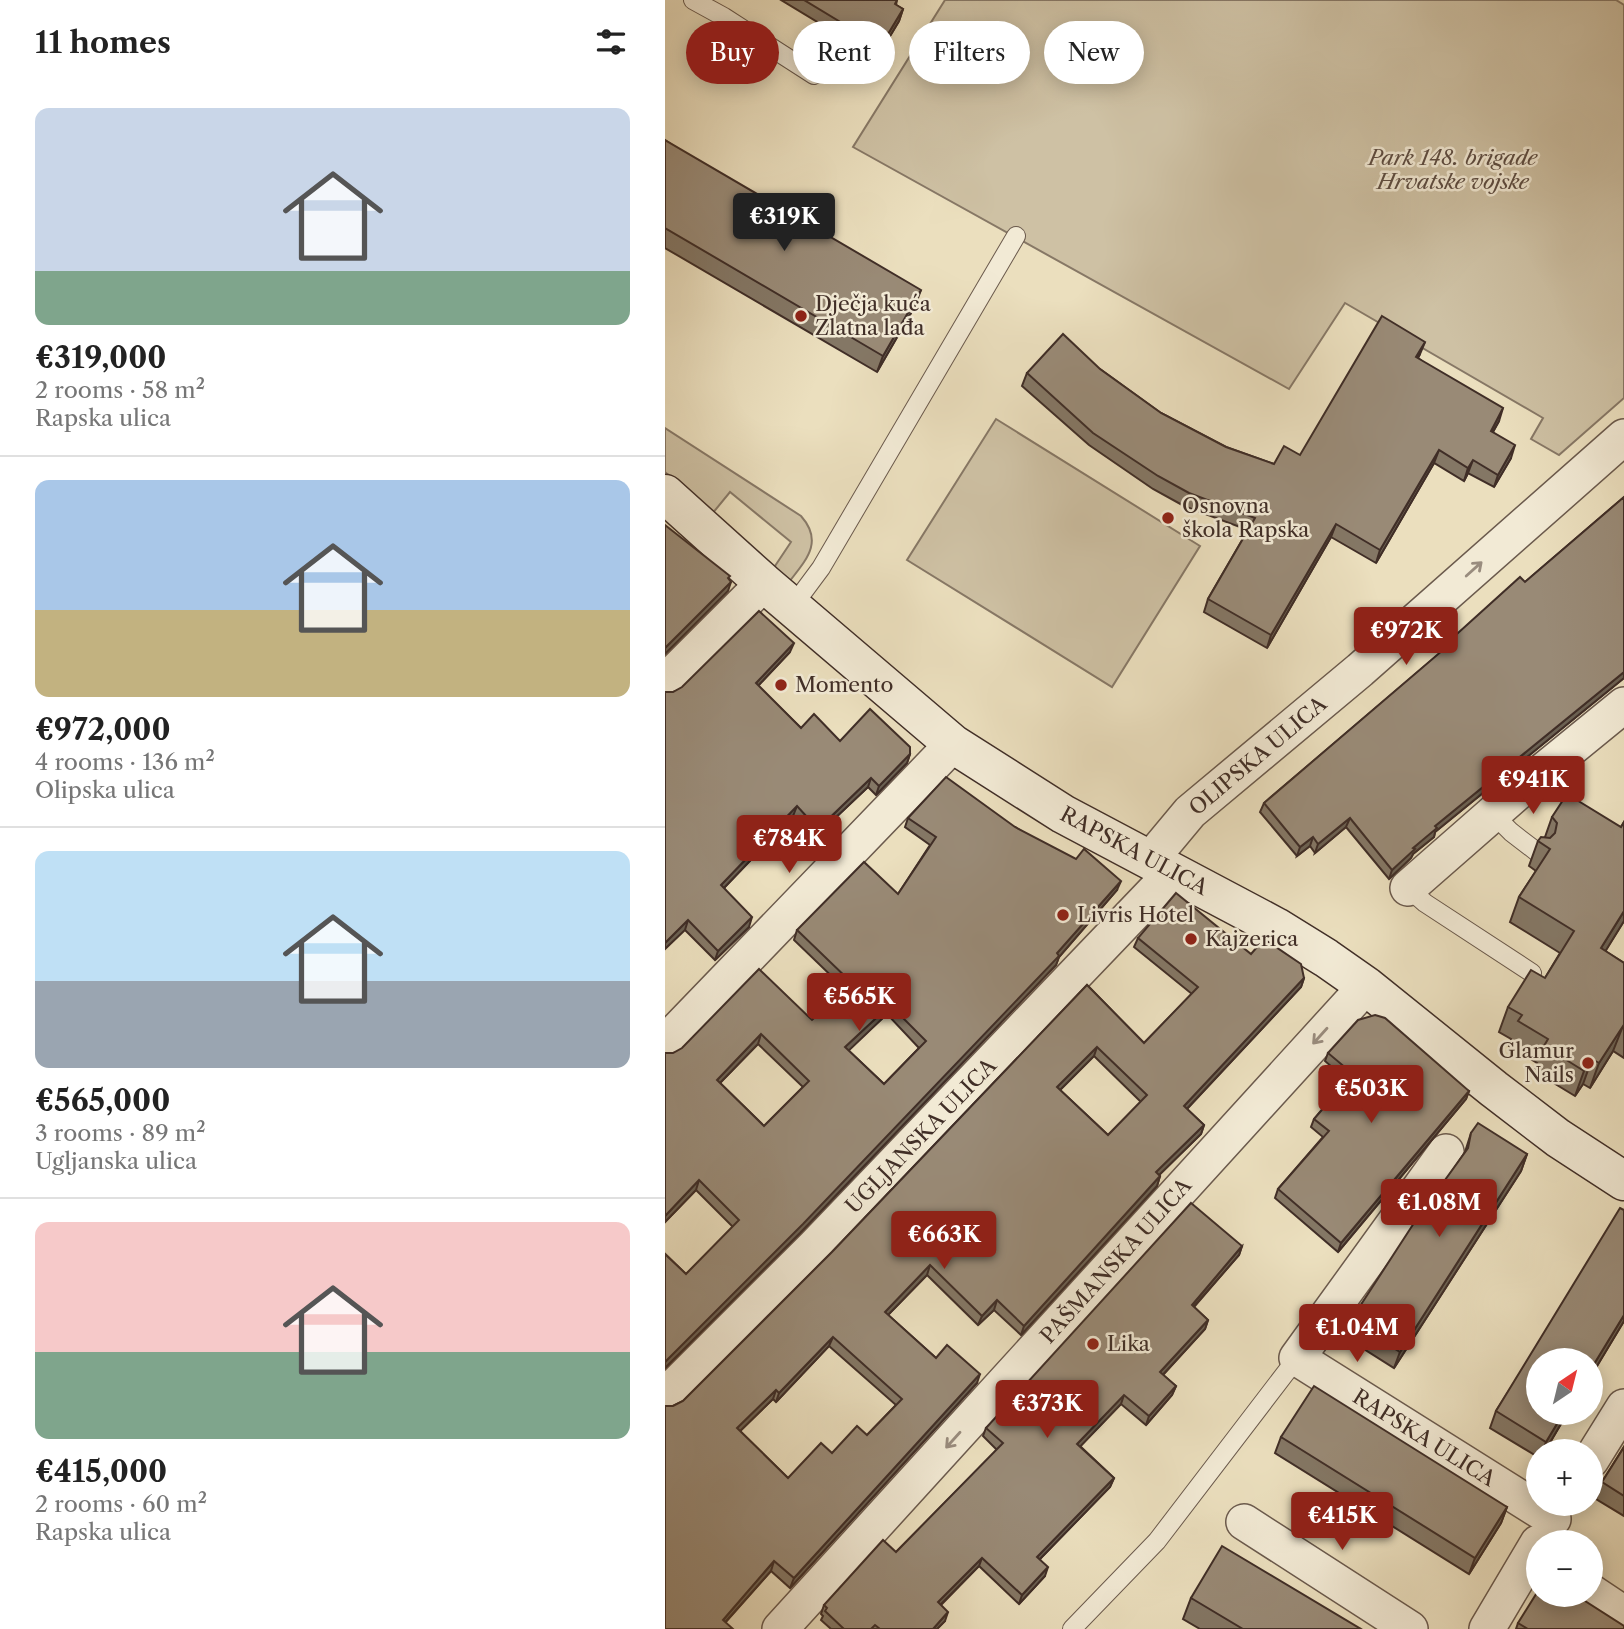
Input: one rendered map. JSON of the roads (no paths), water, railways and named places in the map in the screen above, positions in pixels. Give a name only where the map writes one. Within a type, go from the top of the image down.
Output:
[{"type":"street","name":"OLIPSKA ULICA","points":[[1162,866],[1190,813],[1360,670],[1624,437]]},
{"type":"street","name":"RAPSKA ULICA","points":[[665,495],[953,744],[1063,814],[1276,927],[1366,986],[1558,1138],[1624,1181]]},
{"type":"street","points":[[665,682],[778,595]]},
{"type":"street","points":[[1408,888],[1624,705]]},
{"type":"street","points":[[665,1043],[953,744]]},
{"type":"street","name":"UGLJANSKA ULICA","points":[[665,1396],[814,1247],[1162,866]]},
{"type":"street","name":"PAŠMANSKA ULICA","points":[[780,1629],[1366,986]]},
{"type":"street","points":[[1297,1358],[1446,1152]]},
{"type":"street","name":"RAPSKA ULICA","points":[[1297,1358],[1536,1530]]},
{"type":"street","points":[[1603,1441],[1624,1407]]},
{"type":"street","points":[[1244,1522],[1410,1629]]},
{"type":"street","name":"RAPSKA ULICA","points":[[1487,1629],[1526,1565]]},
{"type":"street","points":[[1603,1600],[1624,1614]]},
{"type":"lane","points":[[693,0],[793,61]]},
{"type":"lane","points":[[778,595],[821,568],[1016,236]]},
{"type":"lane","points":[[1493,814],[1537,852]]},
{"type":"lane","points":[[1408,888],[1425,903],[1532,973]]},
{"type":"lane","points":[[1072,1629],[1157,1541],[1297,1358]]},
{"type":"place","name":"Dječja kuća Zlatna lađa","points":[[801,316]]},
{"type":"place","name":"Osnovna škola Rapska","points":[[1168,518]]},
{"type":"place","name":"Momento","points":[[781,685]]},
{"type":"place","name":"Livris Hotel","points":[[1063,915]]},
{"type":"place","name":"Kajzerica","points":[[1191,939]]},
{"type":"place","name":"Glamur Nails","points":[[1588,1063]]},
{"type":"place","name":"Lika","points":[[1093,1344]]},
{"type":"park label","name":"Park 148. brigade Hrvatske vojske","points":[[1453,170]]}]
